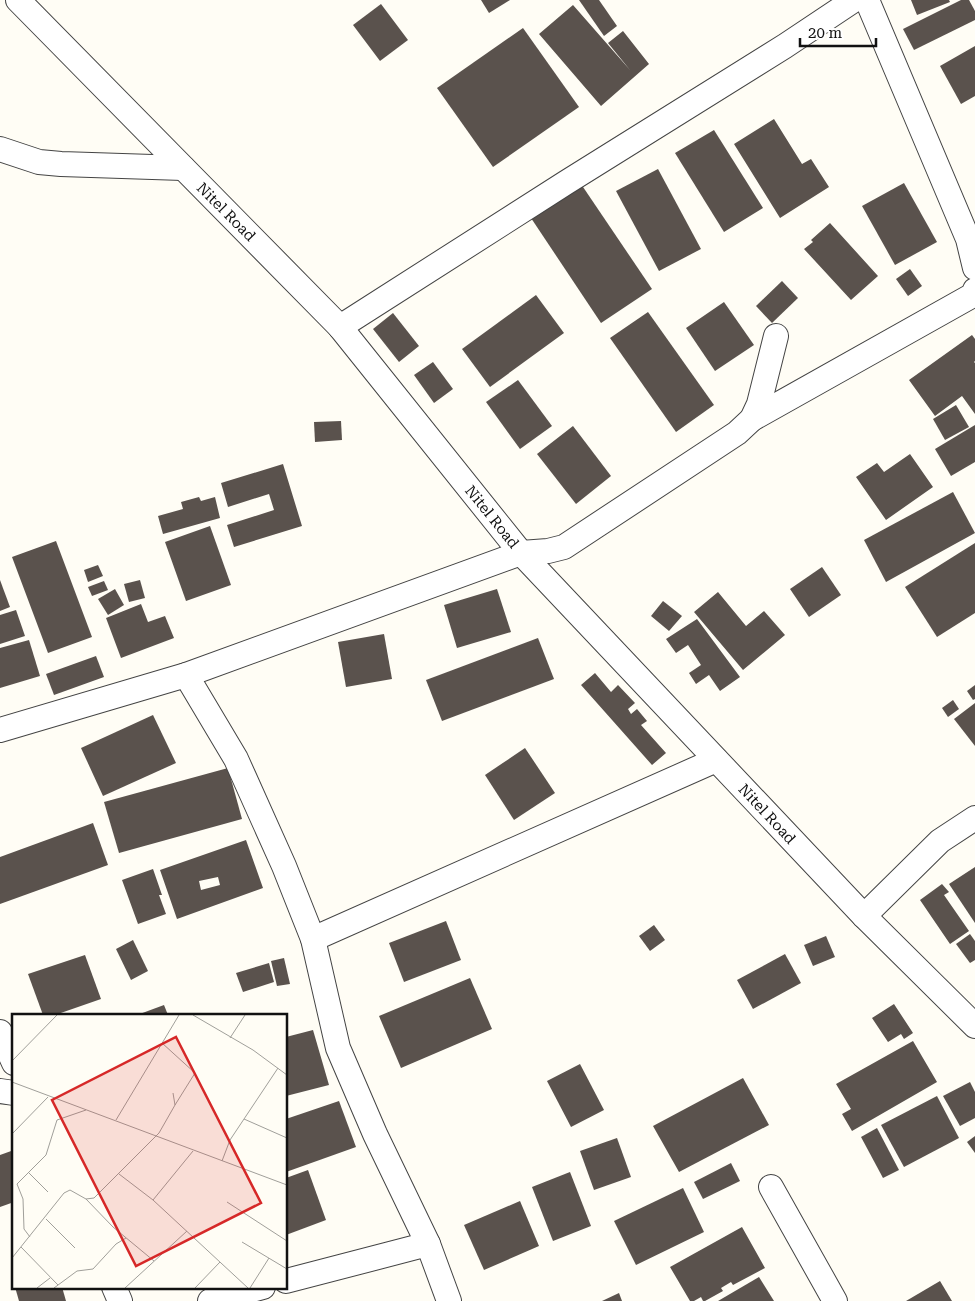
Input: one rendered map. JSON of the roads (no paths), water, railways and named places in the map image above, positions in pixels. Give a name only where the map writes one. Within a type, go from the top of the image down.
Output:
[{"type":"street","name":"Nitel Road","points":[[18,0],[340,327],[521,552],[864,916],[975,1026]]},
{"type":"street","points":[[340,327],[785,46],[854,0]]},
{"type":"street","points":[[867,0],[968,239],[975,268]]},
{"type":"street","points":[[0,149],[40,162],[183,168]]},
{"type":"street","points":[[0,730],[186,675],[521,552],[548,551],[564,547],[737,433],[752,419],[972,295],[975,290]]},
{"type":"street","points":[[752,419],[759,404],[776,336]]},
{"type":"street","points":[[186,675],[236,759],[284,866],[313,939],[338,1048],[375,1134],[428,1244],[449,1301]]},
{"type":"street","points":[[313,939],[716,760]]},
{"type":"street","points":[[864,916],[940,841],[975,818]]},
{"type":"street","points":[[0,1032],[12,1059]]},
{"type":"street","points":[[771,1187],[835,1301]]},
{"type":"street","points":[[288,1280],[428,1244]]},
{"type":"street","points":[[114,1288],[120,1301]]},
{"type":"street","points":[[210,1301],[259,1288]]}]
